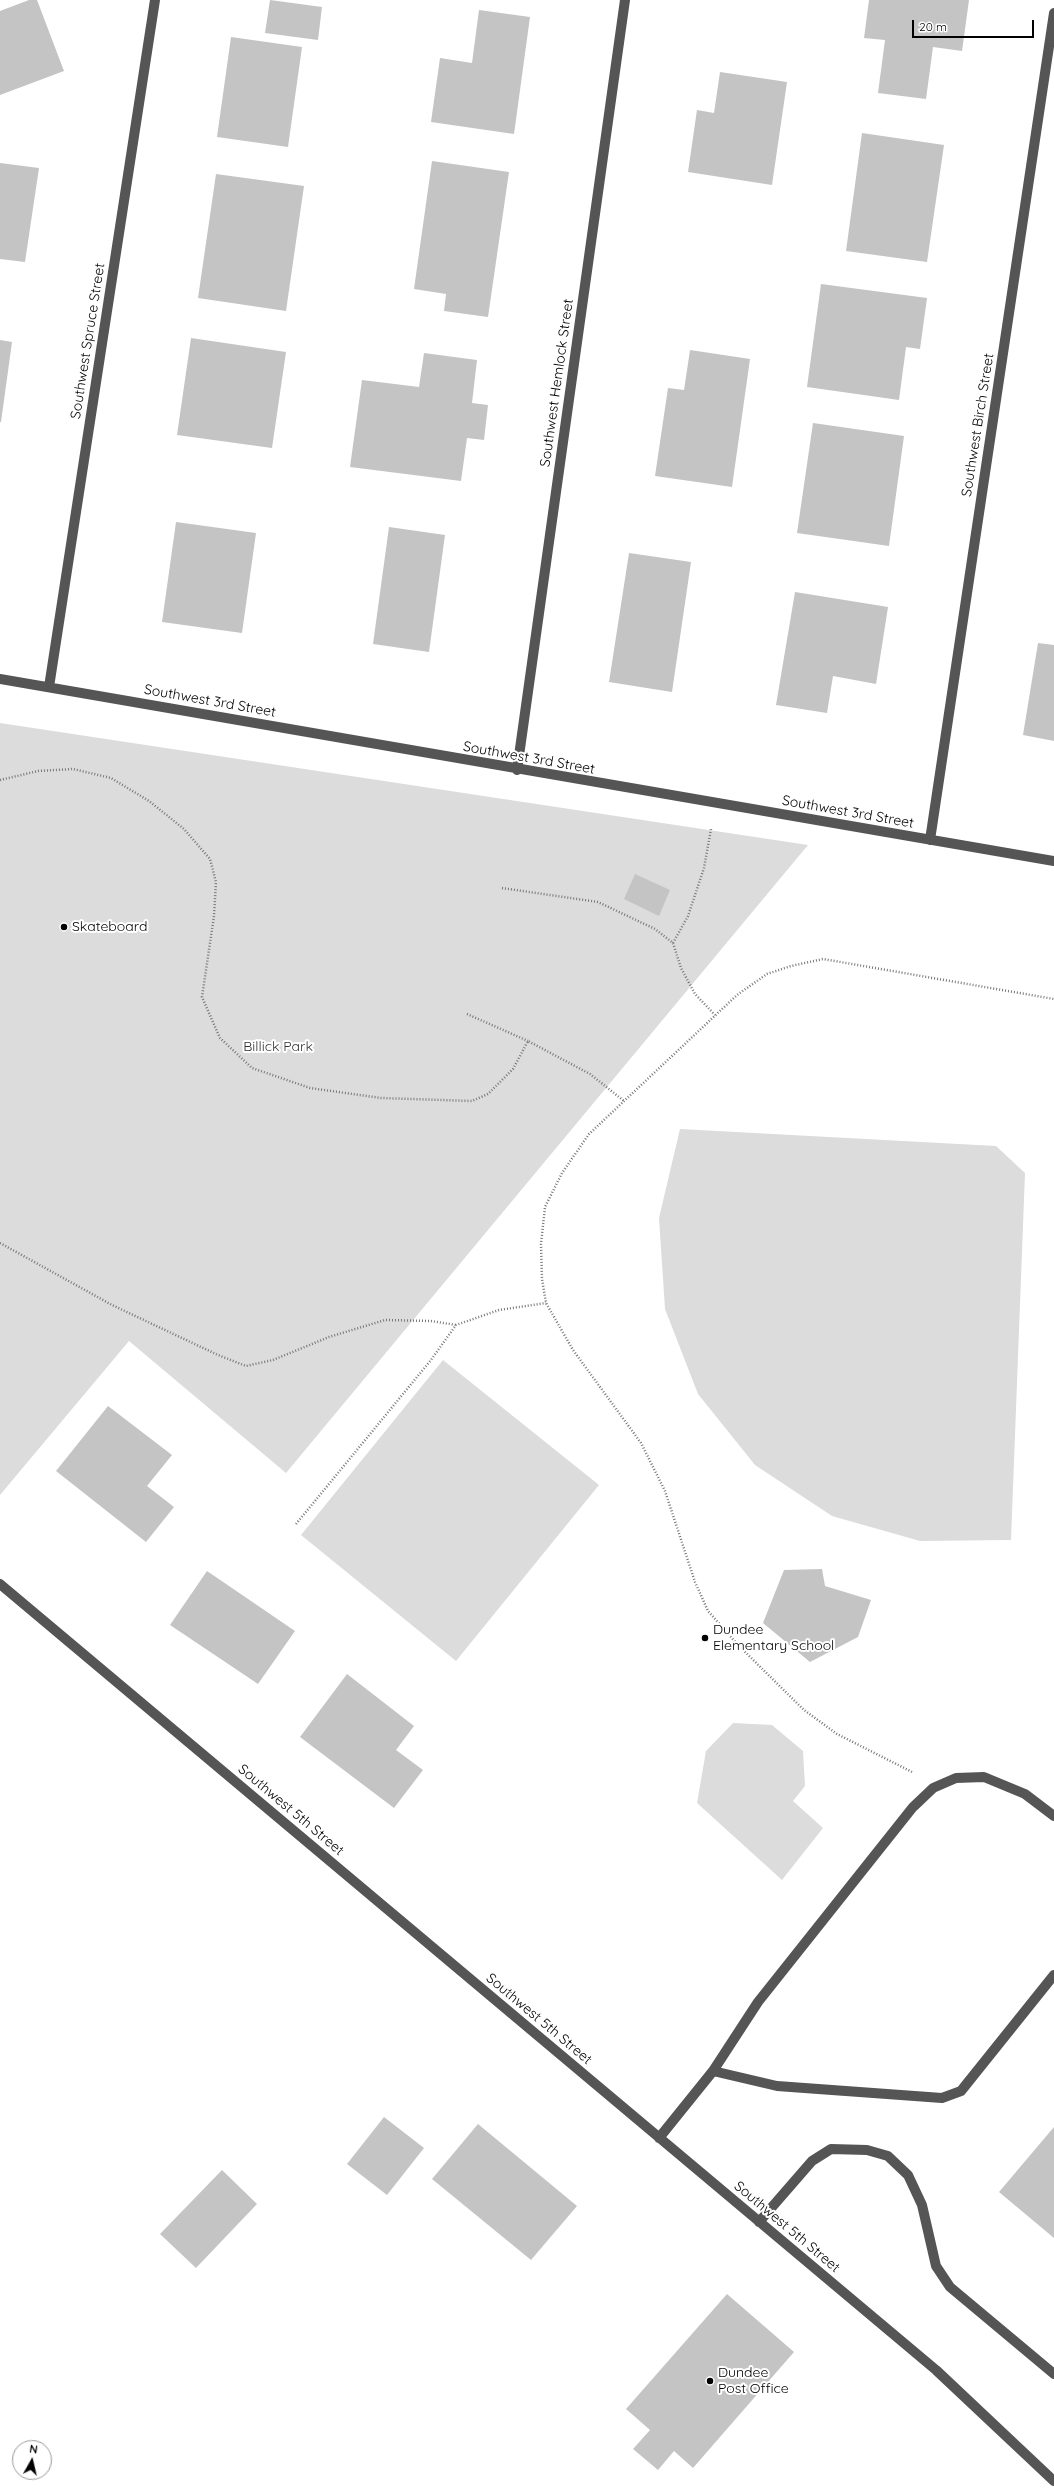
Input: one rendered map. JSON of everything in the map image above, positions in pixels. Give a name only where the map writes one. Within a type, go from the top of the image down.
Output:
[{"type":"street","name":"Southwest Spruce Street","points":[[49,687],[155,0]]},
{"type":"street","name":"Southwest Hemlock Street","points":[[517,770],[624,0]]},
{"type":"street","name":"Southwest Birch Street","points":[[930,840],[1054,13]]},
{"type":"street","name":"Southwest 3rd Street","points":[[0,679],[517,770],[1054,861]]},
{"type":"street","name":"Southwest 5th Street","points":[[0,1584],[936,2370],[1054,2481]]},
{"type":"street","points":[[659,2138],[713,2071],[758,2002],[913,1807],[933,1788],[956,1778],[984,1778],[1025,1794],[1054,1816]]},
{"type":"street","points":[[713,2071],[777,2086],[942,2098],[961,2091],[1054,1975]]},
{"type":"street","points":[[759,2222],[812,2161],[831,2149],[866,2150],[888,2156],[908,2175],[922,2205],[936,2266],[950,2287],[1054,2374]]},
{"type":"path","points":[[0,780],[38,771],[73,769],[111,778],[149,801],[188,834],[210,859],[216,882],[214,916],[202,997],[220,1038],[252,1068],[318,1089],[381,1098],[472,1102],[488,1094],[513,1069],[528,1041]]},
{"type":"path","points":[[673,943],[688,916],[704,868],[716,804]]},
{"type":"path","points":[[502,888],[598,902],[649,926],[673,943],[681,968],[696,994],[715,1015]]},
{"type":"path","points":[[933,1788],[904,1766],[837,1734],[804,1710],[738,1645],[708,1611],[695,1582],[665,1491],[644,1450],[573,1350],[546,1303],[542,1279],[541,1244],[545,1207],[562,1173],[588,1134],[737,995],[767,974],[791,966],[823,959],[1054,999]]},
{"type":"path","points":[[467,1014],[528,1041],[590,1074],[624,1101]]},
{"type":"path","points":[[0,1243],[112,1305],[218,1356],[246,1366],[273,1360],[329,1337],[385,1320],[431,1321],[456,1325],[499,1310],[546,1303]]},
{"type":"path","points":[[296,1524],[431,1360],[456,1325]]},
{"type":"green space","name":"Billick Park","points":[[0,723],[808,845],[286,1473],[129,1341],[0,1495]]},
{"type":"green space","points":[[680,1129],[996,1146],[1025,1173],[1011,1540],[920,1541],[832,1516],[755,1465],[698,1394],[665,1309],[659,1218]]},
{"type":"green space","points":[[443,1360],[599,1485],[456,1661],[301,1535]]},
{"type":"green space","points":[[733,1723],[772,1725],[803,1751],[805,1786],[793,1801],[823,1828],[782,1880],[697,1803],[706,1751]]},
{"type":"building","points":[[29,0],[37,0],[64,71],[0,95],[0,11]]},
{"type":"building","points":[[270,0],[322,7],[318,40],[265,33]]},
{"type":"building","points":[[869,0],[969,0],[962,51],[933,47],[926,99],[878,93],[885,40],[864,38]]},
{"type":"building","points":[[479,10],[530,17],[514,134],[431,122],[440,58],[472,63]]},
{"type":"building","points":[[231,37],[302,47],[288,147],[217,137]]},
{"type":"building","points":[[720,72],[787,82],[772,185],[688,172],[697,110],[714,113]]},
{"type":"building","points":[[862,133],[944,145],[927,262],[846,251]]},
{"type":"building","points":[[432,161],[509,172],[488,317],[444,311],[446,294],[414,289]]},
{"type":"building","points":[[0,163],[39,168],[25,262],[0,259]]},
{"type":"building","points":[[216,174],[304,186],[286,311],[198,298]]},
{"type":"building","points":[[821,284],[927,298],[920,349],[906,347],[899,400],[807,387]]},
{"type":"building","points":[[191,338],[286,352],[272,448],[177,435]]},
{"type":"building","points":[[0,340],[12,342],[1,422],[0,422]]},
{"type":"building","points":[[690,350],[750,359],[732,487],[655,476],[668,388],[684,390]]},
{"type":"building","points":[[424,353],[477,360],[472,403],[488,405],[484,440],[467,438],[461,481],[350,467],[362,380],[419,387]]},
{"type":"building","points":[[813,423],[904,436],[889,546],[797,533]]},
{"type":"building","points":[[176,522],[256,533],[242,633],[162,622]]},
{"type":"building","points":[[389,527],[445,535],[429,652],[373,644]]},
{"type":"building","points":[[629,553],[691,562],[672,692],[609,682]]},
{"type":"building","points":[[795,592],[888,607],[876,684],[833,676],[827,713],[776,705]]},
{"type":"building","points":[[1038,643],[1054,645],[1054,741],[1023,735]]},
{"type":"building","points":[[635,874],[670,890],[659,916],[624,899]]},
{"type":"building","points":[[108,1406],[172,1455],[147,1486],[174,1507],[146,1542],[56,1471]]},
{"type":"building","points":[[822,1569],[825,1586],[871,1600],[858,1637],[810,1662],[763,1623],[784,1570]]},
{"type":"building","points":[[207,1571],[295,1631],[258,1684],[170,1625]]},
{"type":"building","points":[[347,1674],[414,1726],[396,1750],[423,1770],[394,1808],[300,1737]]},
{"type":"building","points":[[384,2117],[424,2148],[387,2195],[347,2164]]},
{"type":"building","points":[[478,2124],[577,2206],[531,2260],[432,2179]]},
{"type":"building","points":[[1054,2127],[1054,2238],[999,2192]]},
{"type":"building","points":[[222,2170],[257,2204],[196,2268],[160,2234]]},
{"type":"building","name":"Dundee Post Office","points":[[727,2294],[794,2352],[693,2468],[674,2451],[658,2470],[633,2449],[650,2430],[626,2409]]},
{"type":"place","name":"Skateboard","points":[[64,927]]},
{"type":"place","name":"Dundee Elementary School","points":[[705,1638]]},
{"type":"place","name":"Dundee Post Office","points":[[710,2381]]}]
